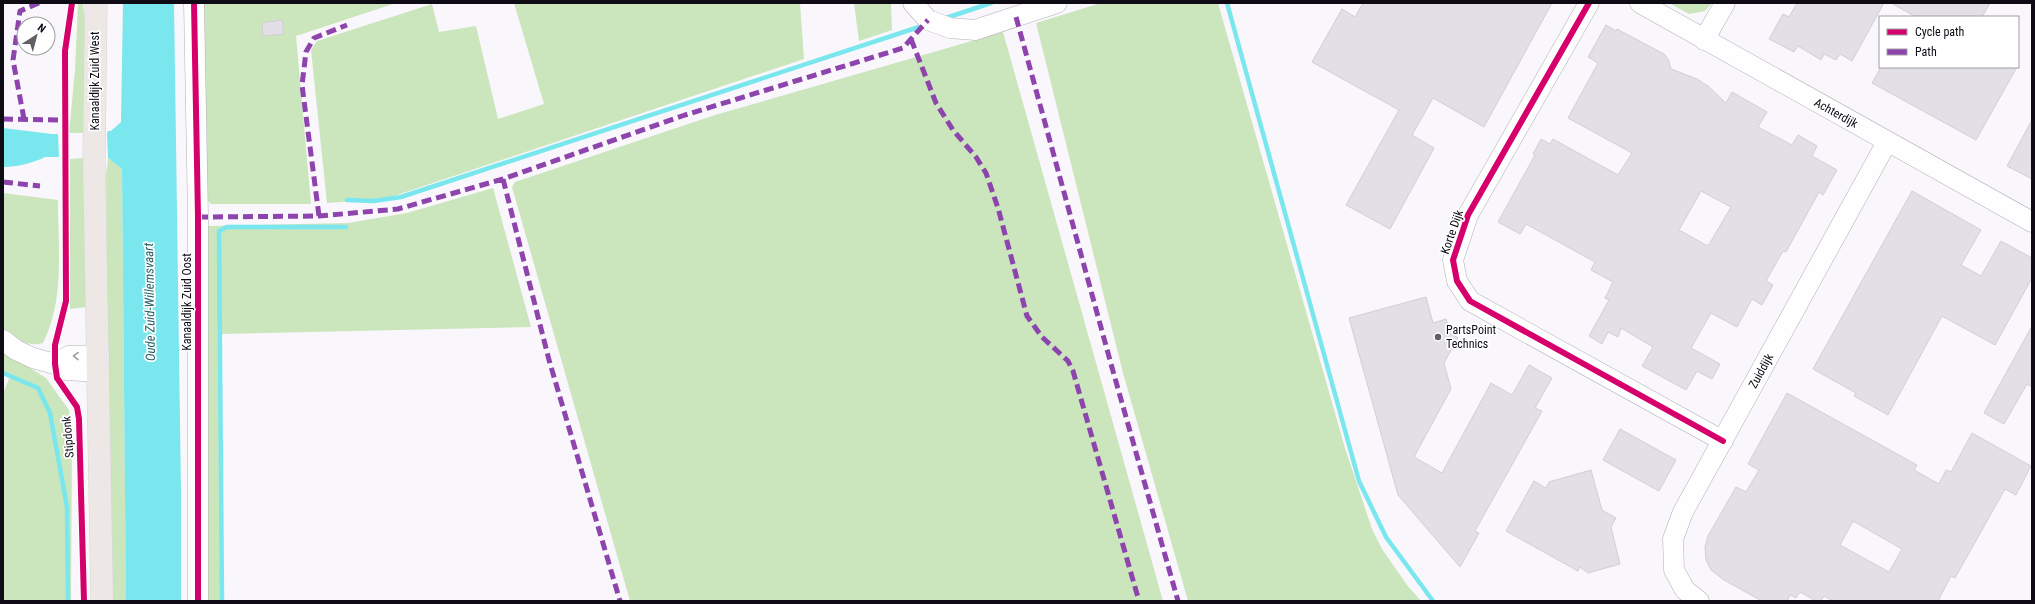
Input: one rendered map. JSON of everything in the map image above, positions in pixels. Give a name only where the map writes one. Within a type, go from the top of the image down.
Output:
[{"type":"main road","name":"Kanaaldijk Zuid West","points":[[96,3],[94,158],[99,364]]},
{"type":"main road","points":[[99,364],[102,601]]},
{"type":"street","name":"Kanaaldijk Zuid Oost","points":[[194,3],[198,217],[198,601]]},
{"type":"street","points":[[913,3],[928,20],[950,28],[975,30],[1057,3]]},
{"type":"street","name":"Korte Dijk","points":[[1589,3],[1468,215],[1453,260],[1457,282],[1470,301],[1723,441]]},
{"type":"street","name":"Achterdijk","points":[[1640,3],[2032,222]]},
{"type":"street","points":[[1704,40],[1725,3]]},
{"type":"street","name":"Zuiddijk","points":[[1699,601],[1684,590],[1674,570],[1673,539],[1683,512],[1888,142]]},
{"type":"street","points":[[3,340],[16,350],[33,358],[55,364],[66,370],[99,364]]},
{"type":"green space","points":[[78,3],[83,3],[85,23],[85,133],[69,133],[75,70]]},
{"type":"green space","points":[[201,3],[396,3],[296,36],[311,204],[211,204],[205,198]]},
{"type":"green space","points":[[514,3],[800,3],[804,59],[385,199],[327,203],[311,50],[317,41],[432,4],[439,32],[476,26],[498,119],[544,104]]},
{"type":"green space","points":[[854,3],[891,3],[892,30],[859,41]]},
{"type":"green space","points":[[1101,3],[1218,3],[1345,448],[1372,529],[1382,549],[1407,585],[1421,601],[1188,601],[1123,373],[1036,23]]},
{"type":"green space","points":[[1669,3],[1712,3],[1705,11],[1689,14]]},
{"type":"green space","points":[[1003,32],[1163,601],[630,601],[512,187],[515,182],[715,115]]},
{"type":"green space","points":[[86,158],[87,307],[70,309],[70,159]]},
{"type":"green space","points":[[108,158],[122,169],[126,601],[110,601],[106,176]]},
{"type":"green space","points":[[493,188],[531,327],[220,334],[222,601],[206,601],[206,226],[348,223],[407,213]]},
{"type":"green space","points":[[3,193],[58,200],[59,273],[55,309],[43,343],[27,343],[17,339],[3,330]]},
{"type":"green space","points":[[3,351],[46,378],[69,410],[72,441],[71,601],[3,601],[3,394],[10,376],[3,373]]},
{"type":"water","name":"Oude Zuid-Willemsvaart","points":[[123,3],[174,3],[181,493],[181,601],[126,601],[122,169],[107,157],[45,157],[25,164],[3,167],[3,128],[52,134],[107,134],[108,131],[111,131],[121,122]]},
{"type":"pier","points":[[58,133],[107,133],[108,158],[59,158]]},
{"type":"building","points":[[1363,3],[1552,3],[1484,127],[1433,98],[1412,135],[1434,148],[1390,229],[1346,205],[1399,110],[1312,62],[1342,9],[1355,17]]},
{"type":"building","points":[[1797,3],[1884,3],[1852,61],[1840,54],[1836,60],[1824,54],[1821,60],[1798,46],[1794,52],[1769,39],[1783,14],[1789,17]]},
{"type":"building","points":[[1891,3],[1990,3],[1983,16],[1914,16]]},
{"type":"building","points":[[282,20],[284,34],[263,36],[262,23]]},
{"type":"building","points":[[1606,25],[1616,31],[1617,29],[1664,54],[1668,59],[1671,69],[1697,79],[1708,86],[1726,103],[1732,92],[1767,112],[1758,127],[1792,145],[1798,135],[1817,146],[1812,156],[1837,170],[1823,195],[1819,192],[1786,252],[1783,251],[1766,281],[1773,285],[1762,305],[1752,299],[1737,327],[1711,313],[1691,348],[1720,364],[1712,379],[1697,371],[1686,390],[1642,366],[1653,347],[1621,328],[1618,337],[1608,332],[1602,344],[1589,336],[1609,300],[1605,298],[1613,282],[1591,270],[1595,262],[1526,224],[1520,234],[1498,222],[1535,155],[1533,154],[1541,139],[1550,144],[1553,139],[1618,175],[1632,153],[1568,118],[1598,63],[1588,57]],"holes":[[[1701,191],[1731,207],[1708,246],[1679,230]]]},
{"type":"building","points":[[1880,68],[2016,68],[1976,140],[1872,83]]},
{"type":"building","points":[[2032,120],[2032,179],[2007,166]]},
{"type":"building","points":[[1912,191],[1981,230],[1961,265],[1981,276],[2001,241],[2032,258],[2032,278],[1995,345],[1942,316],[1888,415],[1854,396],[1856,393],[1813,369]]},
{"type":"building","points":[[1426,297],[1433,323],[1446,319],[1450,333],[1458,338],[1444,363],[1451,389],[1414,457],[1442,473],[1491,383],[1512,395],[1529,365],[1552,378],[1535,408],[1542,411],[1475,531],[1479,533],[1460,567],[1398,495],[1349,318]]},
{"type":"building","points":[[2032,326],[2032,387],[2027,384],[2004,424],[1984,413]]},
{"type":"building","points":[[1787,393],[1917,465],[1914,470],[1939,484],[1946,470],[1951,472],[1972,433],[2031,466],[2016,495],[2005,489],[1955,578],[1951,576],[1938,601],[1833,601],[1824,596],[1821,601],[1816,601],[1800,592],[1796,598],[1790,595],[1787,601],[1762,601],[1724,580],[1711,570],[1706,560],[1705,547],[1708,536],[1736,487],[1746,492],[1759,470],[1748,464]],"holes":[[[1853,521],[1902,549],[1889,572],[1840,545]]]},
{"type":"building","points":[[1620,429],[1676,460],[1659,491],[1603,460]]},
{"type":"building","points":[[1591,470],[1602,510],[1616,518],[1611,527],[1620,564],[1588,573],[1580,567],[1578,571],[1506,531],[1534,481],[1546,488],[1549,482]]},
{"type":"waterway","points":[[943,19],[991,3]]},
{"type":"waterway","points":[[1227,3],[1359,481],[1386,537],[1433,601]]},
{"type":"waterway","points":[[347,200],[374,201],[401,197],[925,25]]},
{"type":"waterway","points":[[222,601],[219,231],[227,227],[346,227]]},
{"type":"waterway","points":[[3,373],[38,388],[50,413],[67,507],[68,601]]},
{"type":"marked path","points":[[24,119],[13,60],[20,11],[39,3]]},
{"type":"marked path","points":[[1016,17],[1111,364],[1178,601]]},
{"type":"marked path","points":[[198,217],[319,216],[398,209],[503,179],[685,115],[903,48],[928,20]]},
{"type":"marked path","points":[[319,216],[302,85],[306,52],[314,38],[347,25]]},
{"type":"marked path","points":[[911,39],[936,103],[953,130],[976,157],[986,173],[998,208],[1027,316],[1042,337],[1068,361],[1073,371],[1139,601]]},
{"type":"marked path","points":[[3,119],[65,120]]},
{"type":"marked path","points":[[503,179],[549,360],[620,601]]},
{"type":"marked path","points":[[3,182],[40,186]]},
{"type":"cycle path","name":"Stipdonk","points":[[72,3],[65,51],[66,301],[55,345],[55,364],[57,378],[77,407],[79,419],[84,601]]},
{"type":"cycle path","points":[[194,3],[198,217],[198,601]]},
{"type":"cycle path","points":[[1589,3],[1468,215],[1453,260],[1457,281],[1470,301],[1723,441]]},
{"type":"place","name":"PartsPoint Technics","points":[[1438,337]]}]
